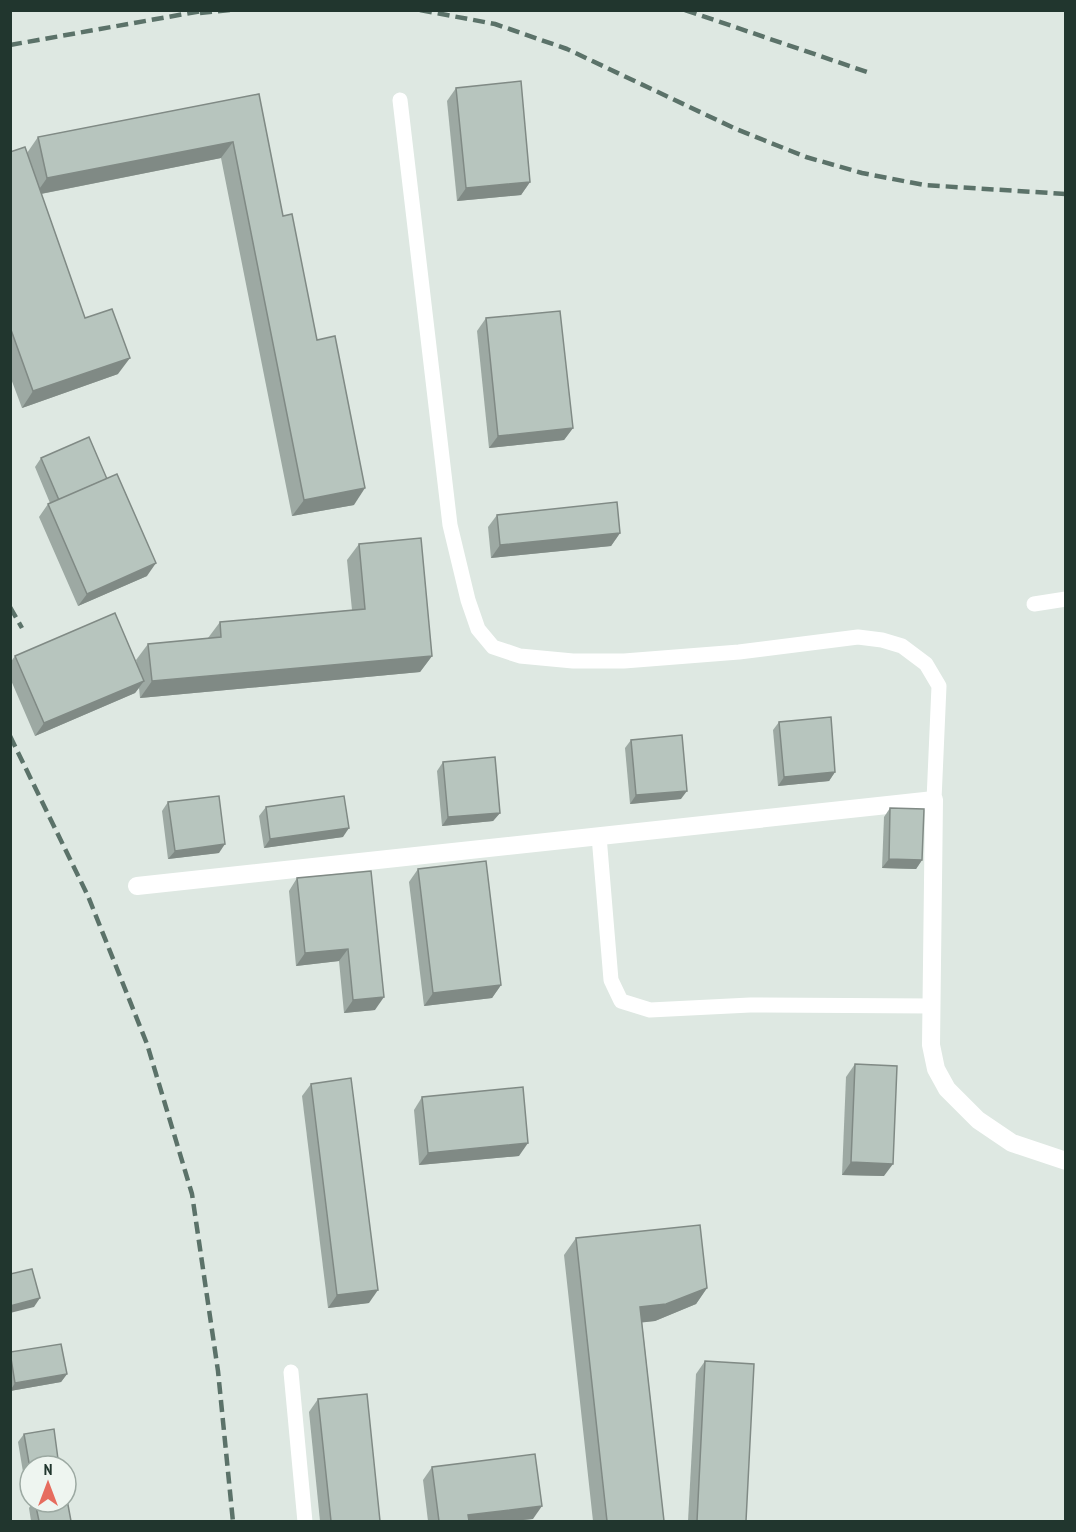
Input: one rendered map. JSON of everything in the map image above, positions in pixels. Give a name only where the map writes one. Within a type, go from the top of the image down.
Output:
[{"type":"street","points":[[137,886],[934,800],[931,1045],[936,1069],[947,1089],[978,1120],[1012,1143],[1065,1161]]},
{"type":"lane","points":[[400,100],[450,525],[468,600],[478,629],[493,646],[520,656],[573,661],[624,661],[739,652],[858,637],[882,640],[902,646],[926,664],[939,686],[934,800]]},
{"type":"lane","points":[[1034,604],[1065,599]]},
{"type":"lane","points":[[599,836],[611,980],[621,1001],[650,1010],[750,1005],[932,1006]]},
{"type":"lane","points":[[291,1372],[305,1521]]},
{"type":"building","points":[[521,81],[530,182],[466,188],[456,88]]},
{"type":"building","points":[[259,94],[283,216],[292,214],[317,340],[335,336],[365,488],[304,500],[233,142],[47,178],[38,137]]},
{"type":"building","points":[[25,147],[85,318],[112,309],[130,358],[33,391],[10,327],[10,152]]},
{"type":"building","points":[[560,311],[573,428],[498,436],[486,318]]},
{"type":"building","points":[[89,437],[107,479],[59,500],[41,458]]},
{"type":"building","points":[[117,474],[156,563],[87,594],[48,504]]},
{"type":"building","points":[[617,502],[620,533],[500,545],[497,515]]},
{"type":"building","points":[[421,538],[432,656],[152,681],[148,644],[221,637],[220,622],[365,609],[359,544]]},
{"type":"building","points":[[115,613],[144,681],[44,723],[15,656]]},
{"type":"building","points":[[831,717],[835,772],[784,777],[779,722]]},
{"type":"building","points":[[682,735],[687,791],[636,795],[631,740]]},
{"type":"building","points":[[495,757],[500,813],[448,817],[443,762]]},
{"type":"building","points":[[219,796],[225,844],[175,851],[168,802]]},
{"type":"building","points":[[344,796],[349,828],[270,839],[266,807]]},
{"type":"building","points":[[890,808],[924,809],[922,860],[889,859]]},
{"type":"building","points":[[486,861],[501,985],[433,993],[418,869]]},
{"type":"building","points":[[371,871],[384,997],[353,1000],[348,949],[305,953],[297,878]]},
{"type":"building","points":[[855,1064],[897,1066],[893,1164],[851,1162]]},
{"type":"building","points":[[351,1078],[378,1290],[337,1295],[311,1084]]},
{"type":"building","points":[[523,1087],[528,1143],[428,1153],[422,1097]]},
{"type":"building","points":[[700,1225],[707,1288],[666,1304],[640,1307],[664,1521],[607,1521],[576,1238]]},
{"type":"building","points":[[32,1269],[40,1298],[10,1306],[10,1274]]},
{"type":"building","points":[[61,1344],[67,1374],[15,1383],[10,1352]]},
{"type":"building","points":[[705,1361],[754,1364],[746,1521],[697,1521]]},
{"type":"building","points":[[367,1394],[380,1521],[331,1521],[318,1399]]},
{"type":"building","points":[[54,1429],[57,1454],[27,1454],[24,1434]]},
{"type":"building","points":[[535,1454],[542,1506],[468,1515],[469,1521],[439,1521],[432,1467]]},
{"type":"building","points":[[38,1514],[70,1514],[71,1521],[39,1521]]},
{"type":"railway","points":[[10,45],[207,10]]},
{"type":"railway","points":[[200,13],[231,10]]},
{"type":"railway","points":[[420,10],[495,24],[567,49],[736,129],[806,157],[862,173],[924,185],[1066,194]]},
{"type":"railway","points":[[685,10],[870,73]]},
{"type":"railway","points":[[10,607],[22,628]]},
{"type":"railway","points":[[10,736],[88,896],[147,1044],[192,1194],[218,1371],[233,1522]]}]
